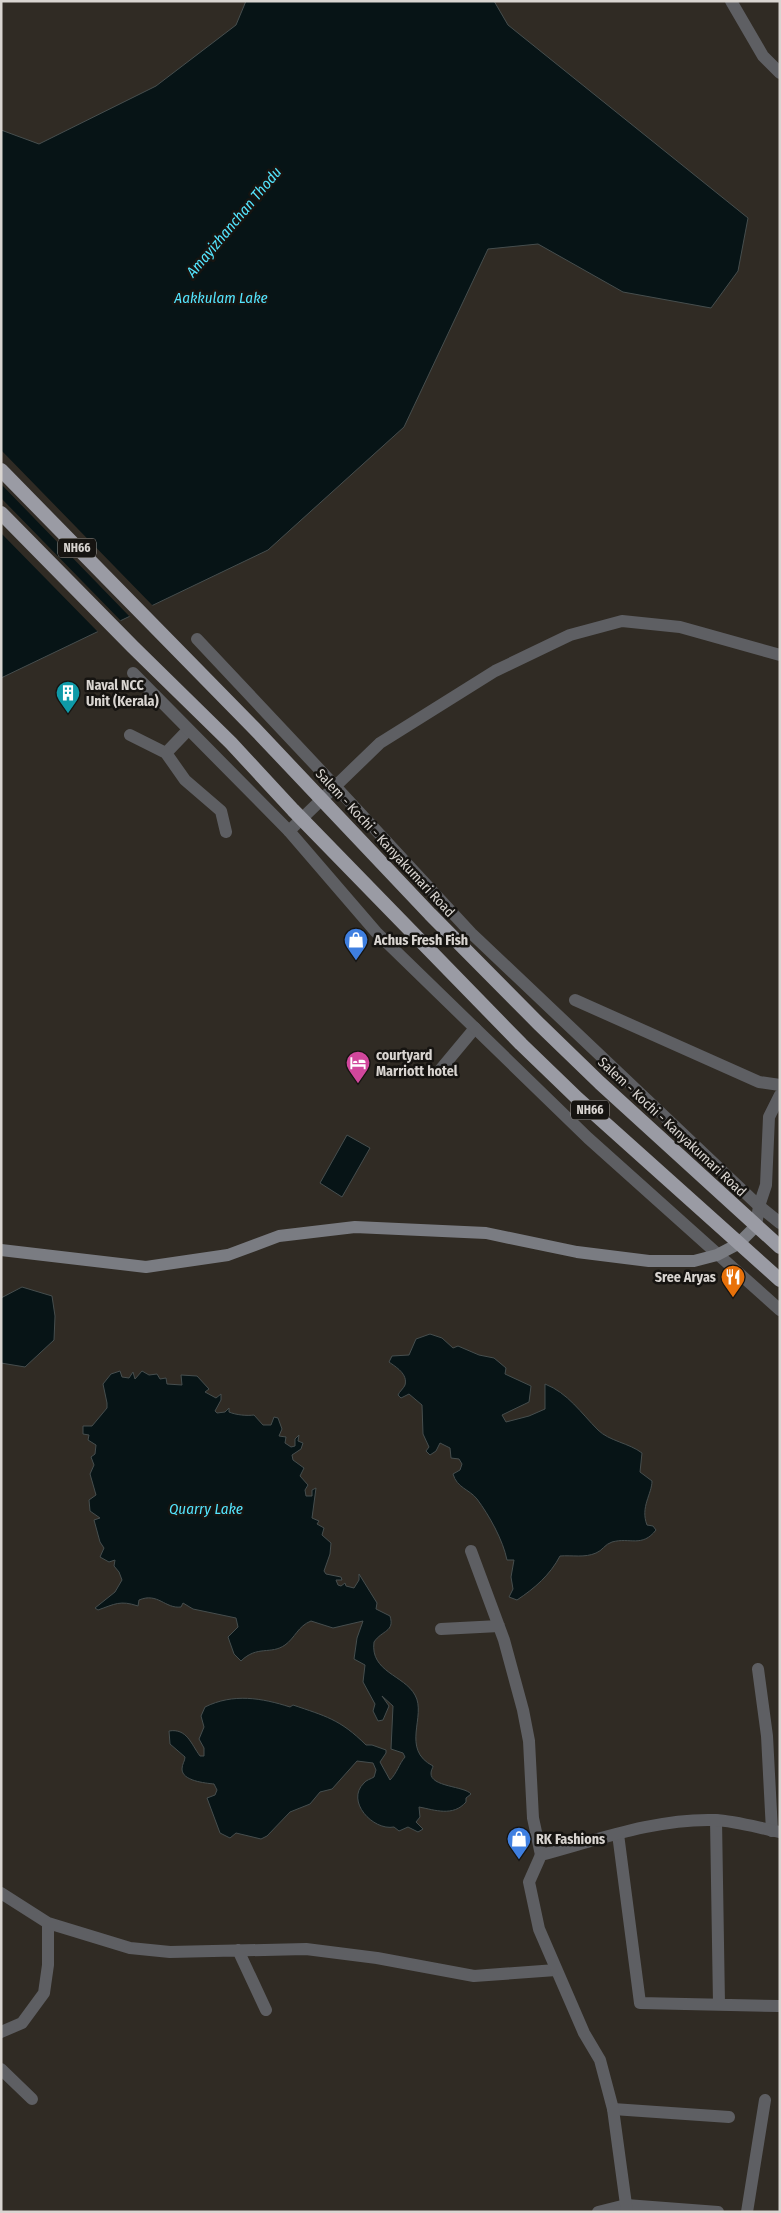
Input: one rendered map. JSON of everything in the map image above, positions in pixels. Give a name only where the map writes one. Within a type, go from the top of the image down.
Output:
[{"type":"highway","name":"Salem - Kochi - Kanyakumari Road","points":[[1,470],[154,626],[430,914],[552,1037],[780,1247]]},
{"type":"highway","name":"NH66","points":[[1,513],[230,743],[293,810],[564,1085],[780,1280]]},
{"type":"main road","points":[[1,1250],[146,1267],[228,1255],[279,1236],[355,1227],[486,1234],[577,1252],[649,1261],[694,1262],[717,1255],[738,1244],[756,1226]]},
{"type":"street","points":[[731,1],[763,56],[780,74]]},
{"type":"street","points":[[289,831],[380,743],[494,671],[570,635],[622,621],[680,627],[780,655]]},
{"type":"street","points":[[197,639],[471,933],[780,1223]]},
{"type":"street","points":[[133,673],[289,831],[376,932],[588,1138],[780,1310]]},
{"type":"street","points":[[166,753],[188,730]]},
{"type":"street","points":[[130,735],[166,753],[185,780],[221,811],[226,832]]},
{"type":"street","points":[[575,1000],[759,1082],[780,1084]]},
{"type":"street","points":[[440,1070],[474,1028]]},
{"type":"street","points":[[756,1226],[766,1185],[769,1117],[780,1094]]},
{"type":"street","points":[[471,1550],[499,1626],[523,1710],[529,1742],[533,1818],[541,1855],[529,1882],[539,1929],[584,2033],[600,2060],[613,2109],[626,2209]]},
{"type":"street","points":[[441,1629],[499,1626]]},
{"type":"street","points":[[541,1855],[618,1834],[668,1823],[716,1820],[776,1831],[767,1736],[758,1669]]},
{"type":"street","points":[[716,1820],[719,2004]]},
{"type":"street","points":[[618,1834],[640,2003],[780,2006]]},
{"type":"street","points":[[1,1893],[48,1923],[130,1948],[170,1952],[306,1950],[377,1958],[474,1976],[556,1970]]},
{"type":"street","points":[[1,2032],[22,2023],[44,1993],[48,1965],[48,1923]]},
{"type":"street","points":[[238,1950],[266,2010]]},
{"type":"street","points":[[1,2069],[32,2099]]},
{"type":"street","points":[[747,2212],[765,2100]]},
{"type":"street","points":[[613,2109],[729,2117]]},
{"type":"street","points":[[598,2212],[626,2209],[718,2212]]},
{"type":"water","name":"Aakkulam Lake","points":[[246,1],[494,1],[508,25],[748,218],[738,271],[711,308],[623,292],[538,244],[488,249],[404,427],[268,550],[1,678],[1,130],[39,144],[156,86],[236,25]]},
{"type":"water","points":[[347,1135],[370,1148],[342,1197],[320,1183]]},
{"type":"water","points":[[22,1287],[52,1296],[55,1316],[54,1340],[25,1367],[1,1363],[1,1298]]},
{"type":"water","points":[[430,1334],[442,1338],[453,1348],[458,1346],[479,1355],[494,1358],[506,1368],[505,1374],[531,1386],[529,1402],[502,1415],[506,1422],[529,1416],[545,1409],[545,1384],[561,1393],[574,1404],[603,1434],[642,1453],[640,1472],[652,1481],[645,1518],[647,1525],[653,1526],[656,1530],[646,1539],[612,1542],[592,1555],[560,1556],[542,1581],[530,1591],[517,1600],[509,1597],[513,1589],[511,1577],[514,1560],[507,1560],[495,1528],[477,1499],[455,1479],[453,1474],[460,1470],[462,1464],[459,1459],[451,1458],[450,1448],[440,1443],[436,1451],[430,1455],[426,1451],[429,1447],[423,1434],[422,1405],[409,1394],[401,1398],[398,1395],[404,1386],[405,1377],[401,1371],[389,1362],[392,1356],[409,1355],[416,1339]]},
{"type":"water","name":"Quarry Lake","points":[[120,1371],[122,1377],[129,1378],[133,1372],[135,1379],[142,1371],[149,1375],[157,1374],[160,1379],[166,1378],[167,1384],[182,1385],[181,1375],[197,1376],[209,1389],[205,1392],[216,1398],[221,1394],[221,1400],[215,1411],[217,1413],[225,1412],[229,1408],[229,1412],[232,1413],[254,1415],[263,1425],[271,1425],[274,1417],[278,1418],[282,1429],[279,1436],[286,1437],[285,1443],[291,1447],[295,1446],[295,1439],[299,1435],[298,1441],[303,1443],[301,1449],[292,1455],[293,1460],[304,1468],[300,1476],[308,1485],[305,1490],[306,1496],[312,1496],[312,1490],[316,1488],[312,1518],[319,1521],[317,1524],[324,1528],[322,1535],[331,1543],[330,1554],[324,1571],[326,1574],[341,1577],[342,1580],[336,1580],[338,1585],[341,1586],[345,1583],[346,1586],[354,1588],[359,1580],[359,1574],[377,1603],[376,1609],[390,1616],[391,1625],[374,1642],[374,1652],[382,1667],[403,1682],[415,1695],[418,1703],[416,1742],[418,1751],[423,1759],[433,1766],[432,1778],[442,1784],[468,1791],[471,1794],[466,1798],[466,1802],[461,1807],[450,1811],[437,1811],[419,1807],[420,1817],[416,1822],[423,1829],[418,1832],[408,1827],[399,1831],[394,1827],[378,1824],[370,1820],[364,1813],[358,1798],[359,1790],[365,1782],[374,1777],[376,1770],[373,1763],[357,1761],[332,1789],[320,1792],[310,1804],[290,1812],[267,1836],[261,1839],[236,1833],[230,1838],[220,1833],[207,1798],[215,1795],[217,1790],[214,1784],[195,1781],[186,1776],[182,1769],[185,1757],[170,1744],[169,1731],[180,1732],[188,1738],[200,1756],[204,1756],[204,1748],[199,1739],[204,1727],[201,1716],[205,1707],[226,1700],[248,1698],[290,1707],[293,1705],[332,1719],[348,1729],[366,1745],[386,1750],[380,1762],[390,1780],[405,1757],[403,1753],[391,1749],[393,1706],[382,1696],[389,1706],[383,1720],[378,1721],[373,1711],[375,1704],[363,1682],[365,1665],[354,1659],[357,1638],[363,1621],[333,1628],[311,1621],[280,1648],[253,1653],[241,1661],[234,1654],[228,1637],[238,1627],[236,1618],[193,1609],[183,1603],[181,1607],[170,1606],[151,1598],[139,1600],[138,1606],[122,1603],[98,1610],[95,1608],[115,1592],[122,1580],[114,1566],[115,1560],[109,1562],[100,1557],[104,1548],[100,1542],[94,1520],[100,1518],[90,1511],[89,1500],[96,1495],[90,1474],[94,1465],[91,1457],[95,1454],[96,1445],[88,1440],[89,1435],[83,1434],[83,1426],[92,1426],[107,1408],[103,1384],[111,1374]]},
{"type":"pier","points":[[1,450],[154,607],[131,618],[1,484]]},
{"type":"pier","points":[[1,498],[122,622],[99,633],[1,533]]},
{"type":"place","name":"Naval NCC Unit (Kerala)","points":[[68,714]]},
{"type":"place","name":"Achus Fresh Fish","points":[[356,961]]},
{"type":"place","name":"courtyard Marriott hotel","points":[[358,1084]]},
{"type":"place","name":"Sree Aryas","points":[[733,1298]]},
{"type":"place","name":"RK Fashions","points":[[519,1860]]},
{"type":"water label","name":"Amayizhanchan Thodu","points":[[234,222]]}]
